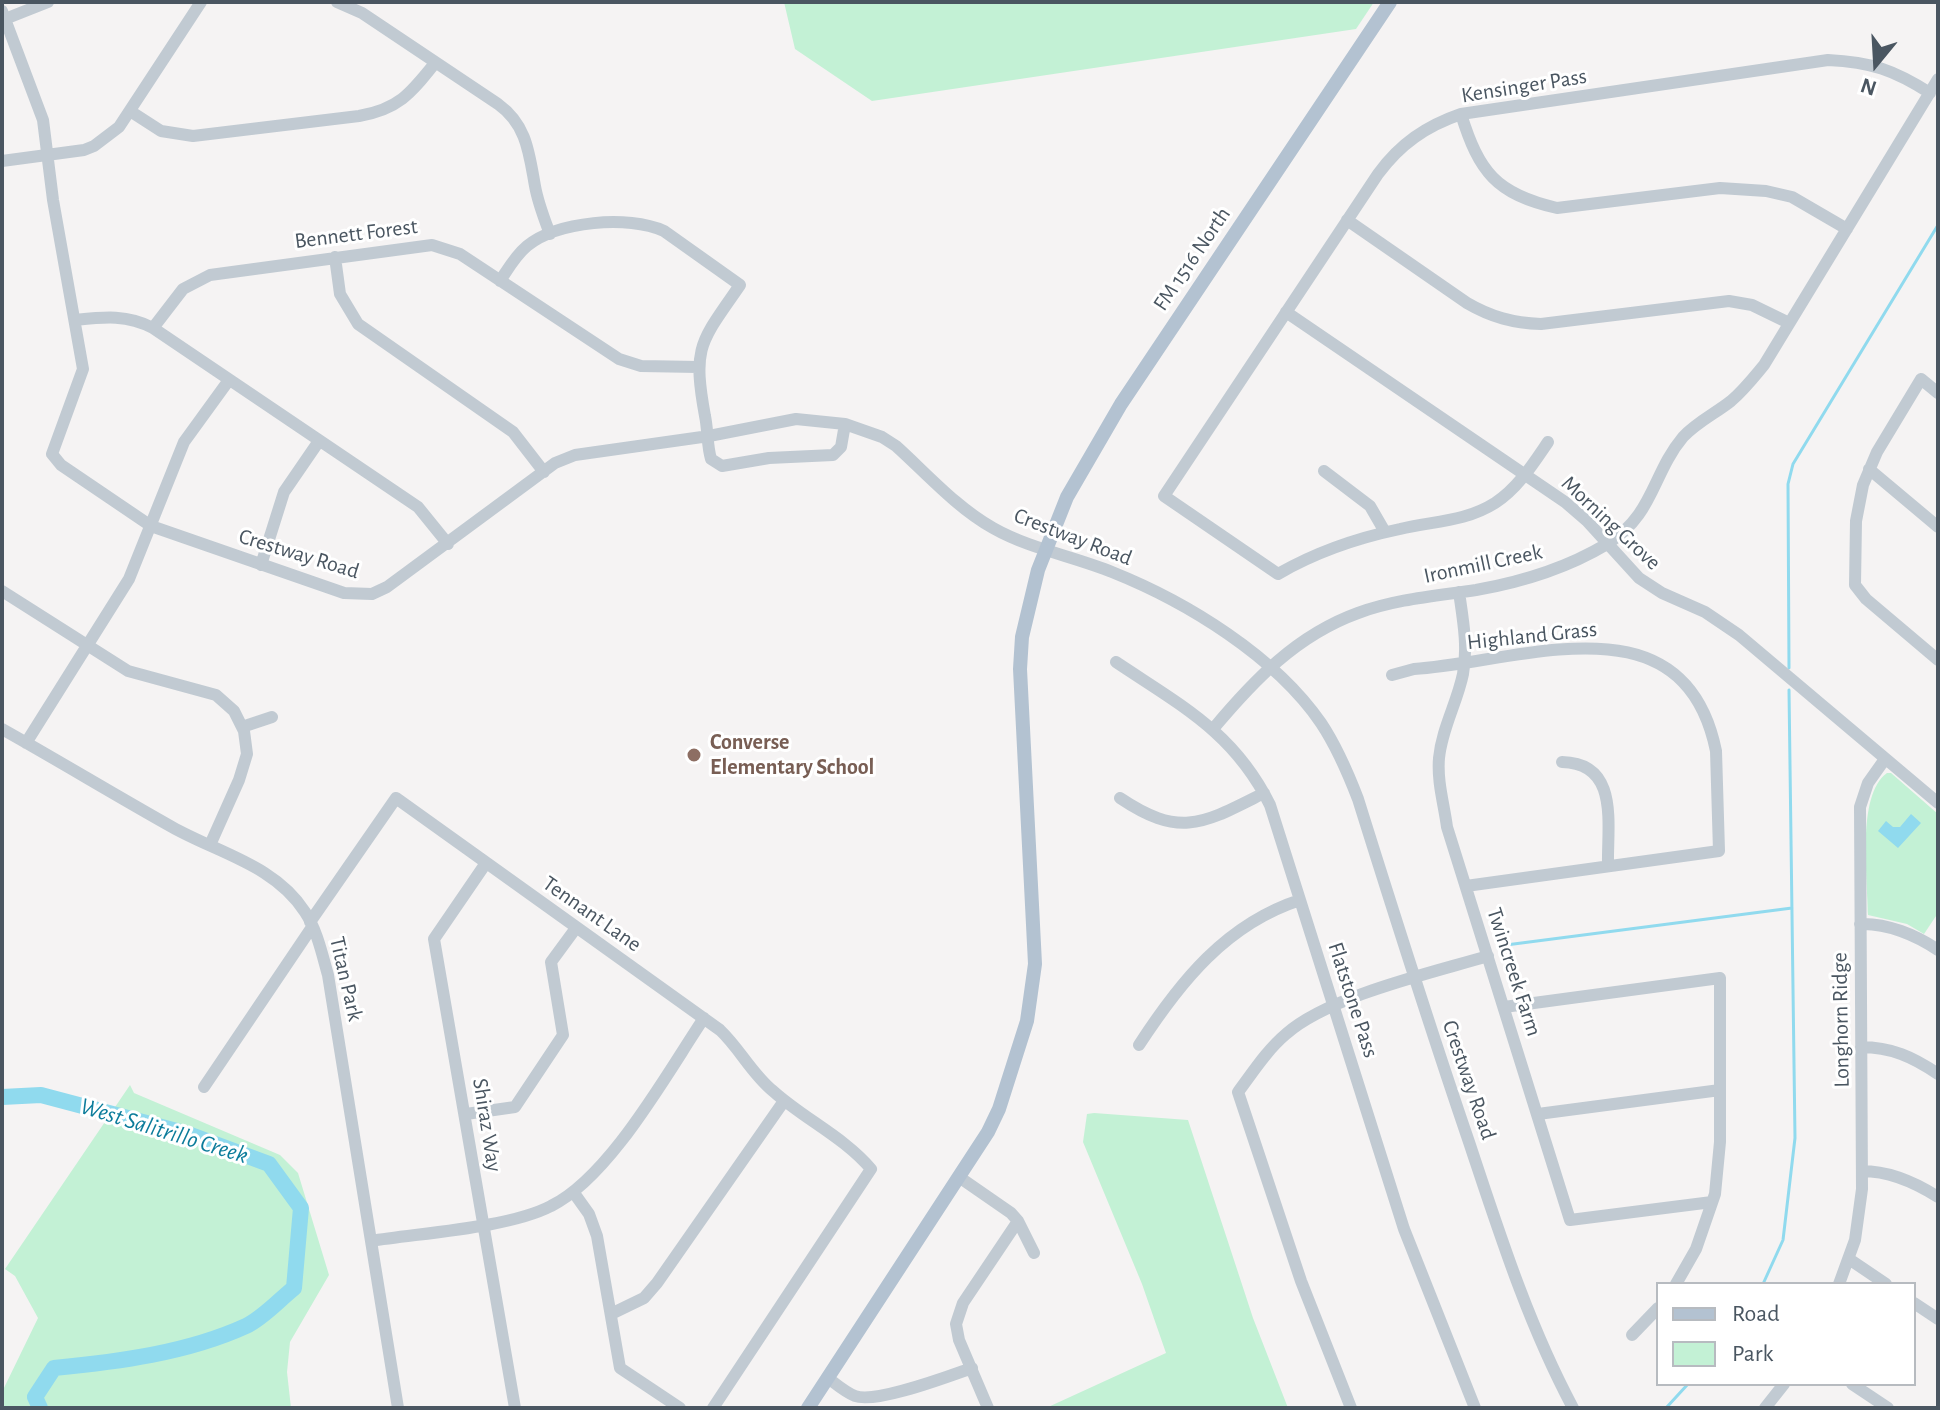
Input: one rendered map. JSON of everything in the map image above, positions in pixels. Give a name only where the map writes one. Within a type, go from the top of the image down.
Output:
[{"type":"main road","name":"FM 1516 North","points":[[808,1408],[959,1177],[999,1109],[1027,1021],[1035,964],[1020,669],[1025,617],[1045,549],[1067,497],[1121,404],[1390,2]]},
{"type":"street","points":[[48,2],[4,15],[43,120],[75,320],[130,318],[153,328],[418,507],[448,544]]},
{"type":"street","points":[[2,161],[48,156],[94,146],[119,127],[201,2]]},
{"type":"street","points":[[337,2],[362,13],[506,110],[521,127],[528,143],[535,187],[550,234]]},
{"type":"street","name":"Kensinger Pass","points":[[1385,532],[1317,553],[1278,574],[1164,496],[1395,153],[1431,126],[1461,114],[1828,60],[1876,65],[1902,75],[1930,93]]},
{"type":"street","points":[[130,111],[161,131],[193,136],[359,116],[386,110],[405,98],[435,63]]},
{"type":"street","name":"Ironmill Creek","points":[[1213,729],[1249,686],[1271,667],[1301,643],[1357,613],[1404,600],[1528,578],[1577,560],[1608,543],[1633,523],[1684,436],[1751,382],[1938,79]]},
{"type":"street","points":[[1461,114],[1479,161],[1512,195],[1532,203],[1557,208],[1720,188],[1766,191],[1792,197],[1847,229]]},
{"type":"street","points":[[1347,220],[1467,303],[1483,312],[1519,323],[1541,324],[1729,301],[1752,305],[1789,323]]},
{"type":"street","points":[[500,281],[524,249],[550,234],[612,222],[653,226],[740,285],[706,334],[699,353],[698,367],[711,459],[722,466],[769,458],[833,455],[841,447],[845,424]]},
{"type":"street","name":"Bennett Forest","points":[[153,328],[176,296],[202,278],[219,273],[432,245],[460,254],[619,359],[641,366],[698,367]]},
{"type":"street","points":[[335,257],[340,294],[358,324],[513,432],[544,472]]},
{"type":"street","name":"Morning Grove","points":[[1286,312],[1576,512],[1639,578],[1705,612],[1739,635],[1938,803]]},
{"type":"street","name":"Crestway Road","points":[[75,320],[83,369],[52,454],[61,465],[151,526],[344,593],[372,594],[387,587],[555,463],[575,455],[709,436],[783,420],[810,419],[845,424],[896,446],[991,527],[1111,571],[1162,595],[1271,667],[1301,697],[1320,722],[1345,766],[1519,1287],[1534,1327],[1573,1408]]},
{"type":"street","points":[[1938,393],[1921,379],[1869,469],[1856,521],[1855,585],[1866,599],[1938,660]]},
{"type":"street","points":[[26,743],[129,579],[184,442],[229,380]]},
{"type":"street","points":[[261,565],[284,492],[319,441]]},
{"type":"street","points":[[1324,471],[1370,506],[1385,532],[1455,520],[1494,503],[1525,475],[1548,442]]},
{"type":"street","points":[[1869,469],[1938,527]]},
{"type":"street","points":[[2,591],[137,676],[216,695],[234,711],[242,727],[247,754],[210,845]]},
{"type":"street","name":"Twincreek Farm","points":[[1459,592],[1466,641],[1464,663],[1461,682],[1445,723],[1439,773],[1447,827],[1570,1220],[1712,1202]]},
{"type":"street","name":"Highland Grass","points":[[1392,675],[1414,669],[1603,647],[1640,655],[1681,681],[1699,704],[1716,751],[1719,851],[1608,866]]},
{"type":"street","name":"Flatstone Pass","points":[[1116,662],[1213,729],[1249,768],[1264,793],[1404,1229],[1475,1408]]},
{"type":"street","points":[[242,727],[272,717]]},
{"type":"street","name":"Titan Park","points":[[2,729],[176,829],[270,876],[304,910],[328,975],[398,1408]]},
{"type":"street","name":"Longhorn Ridge","points":[[1840,1282],[1860,1215],[1862,1171],[1860,807],[1868,783],[1885,759]]},
{"type":"street","points":[[1466,886],[1608,866],[1605,789],[1589,769],[1573,762],[1562,762]]},
{"type":"street","points":[[1120,798],[1158,819],[1191,823],[1216,817],[1264,793]]},
{"type":"street","name":"Tennant Lane","points":[[311,924],[396,798],[704,1018],[735,1044],[760,1079],[784,1101],[859,1154],[871,1169],[713,1408]]},
{"type":"street","name":"Shiraz Way","points":[[486,863],[434,939],[515,1408]]},
{"type":"street","points":[[1139,1045],[1171,996],[1210,953],[1249,924],[1300,900]]},
{"type":"street","points":[[1860,924],[1872,923],[1919,937],[1938,950]]},
{"type":"street","points":[[204,1087],[311,924]]},
{"type":"street","points":[[466,1114],[515,1107],[563,1035],[551,962],[576,928]]},
{"type":"street","points":[[1351,1408],[1301,1281],[1238,1092],[1285,1034],[1313,1015],[1414,978],[1488,956]]},
{"type":"street","points":[[1504,1007],[1720,978],[1720,1142],[1712,1202],[1696,1249],[1677,1282]]},
{"type":"street","points":[[371,1241],[483,1224],[542,1210],[574,1193],[608,1159],[704,1018]]},
{"type":"street","points":[[1861,1047],[1881,1047],[1913,1057],[1938,1074]]},
{"type":"street","points":[[1538,1114],[1720,1090]]},
{"type":"street","points":[[611,1314],[644,1298],[657,1283],[784,1101]]},
{"type":"street","points":[[1862,1171],[1873,1171],[1919,1185],[1938,1197]]},
{"type":"street","points":[[959,1177],[1018,1221],[1034,1253]]},
{"type":"street","points":[[574,1193],[593,1224],[620,1368],[680,1408]]},
{"type":"street","points":[[988,1408],[959,1340],[956,1324],[958,1311],[1018,1221]]},
{"type":"street","points":[[1849,1259],[1883,1282]]},
{"type":"street","points":[[1916,1304],[1938,1319]]},
{"type":"street","points":[[1632,1335],[1656,1310]]},
{"type":"street","points":[[828,1378],[857,1397],[868,1397],[927,1384],[972,1368]]},
{"type":"street","points":[[1765,1408],[1782,1386]]},
{"type":"street","points":[[1855,1386],[1888,1408]]},
{"type":"green space","points":[[784,2],[1374,2],[1356,29],[872,101],[795,49]]},
{"type":"green space","points":[[1887,773],[1891,773],[1938,814],[1938,913],[1924,934],[1907,924],[1868,915],[1867,818],[1877,784]]},
{"type":"green space","points":[[130,1085],[134,1093],[280,1155],[298,1173],[329,1275],[290,1342],[287,1372],[291,1408],[2,1408],[2,1392],[38,1318],[15,1276],[5,1269]]},
{"type":"green space","points":[[1087,1114],[1188,1120],[1253,1318],[1288,1408],[1046,1408],[1166,1353],[1142,1284],[1083,1142]]},
{"type":"water","points":[[1911,814],[1921,823],[1898,848],[1878,831],[1886,821],[1893,827],[1900,827]]},
{"type":"waterway","points":[[1789,668],[1788,484],[1793,464],[1938,225]]},
{"type":"waterway","points":[[1764,1282],[1783,1240],[1795,1138],[1789,690]]},
{"type":"waterway","points":[[1506,945],[1792,908]]},
{"type":"waterway","name":"West Salitrillo Creek","points":[[2,1097],[41,1095],[188,1134],[269,1164],[301,1208],[294,1288],[259,1318],[223,1335],[176,1350],[54,1368],[35,1397],[40,1408]]},
{"type":"waterway","points":[[1666,1408],[1686,1386]]},
{"type":"place","name":"Converse Elementary School","points":[[694,755]]}]
